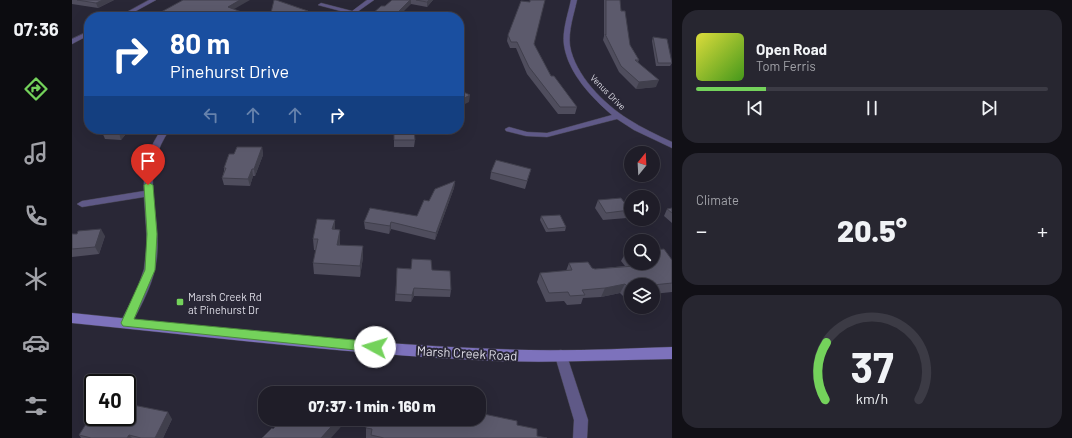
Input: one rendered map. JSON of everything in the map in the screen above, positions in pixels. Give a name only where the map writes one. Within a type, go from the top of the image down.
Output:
[{"type":"street","points":[[130,12],[153,0]]},
{"type":"street","points":[[354,12],[371,0]]},
{"type":"street","name":"Venus Drive","points":[[574,0],[567,34],[568,47],[572,62],[586,83],[618,116],[672,145]]},
{"type":"street","points":[[321,5],[349,12]]},
{"type":"street","points":[[72,42],[84,36]]},
{"type":"street","points":[[510,129],[526,134],[547,135],[618,116]]},
{"type":"street","points":[[126,323],[150,270],[152,234],[149,193],[150,161],[155,147],[163,134]]},
{"type":"street","points":[[82,204],[149,193]]},
{"type":"street","name":"Marsh Creek Road","points":[[72,318],[389,349],[497,355],[561,356],[672,353]]},
{"type":"street","points":[[561,356],[581,420],[580,438]]},
{"type":"building","points":[[77,0],[103,0],[96,3]]},
{"type":"building","points":[[183,0],[240,0],[228,7],[242,12],[161,12]]},
{"type":"building","points":[[274,0],[308,11],[306,12],[271,12]]},
{"type":"building","points":[[392,0],[410,0],[398,12],[374,12],[381,6],[385,6]]},
{"type":"building","points":[[416,0],[429,0],[427,2]]},
{"type":"building","points":[[530,0],[545,0],[534,44],[551,76],[554,76],[577,107],[560,107],[529,67],[517,42],[511,42],[508,35],[521,1],[530,2]]},
{"type":"building","points":[[606,0],[620,0],[621,11],[625,11],[630,45],[639,60],[635,60],[659,80],[639,82],[621,66],[605,34],[606,35]]},
{"type":"building","points":[[653,37],[667,39],[672,63],[658,63]]},
{"type":"building","points":[[464,92],[470,95],[464,98]]},
{"type":"building","points":[[394,134],[414,134],[415,140],[394,140]]},
{"type":"building","points":[[237,147],[262,147],[254,169],[252,169],[248,179],[222,178],[229,154],[234,154]]},
{"type":"building","points":[[496,160],[531,169],[527,181],[491,172]]},
{"type":"building","points":[[455,181],[436,233],[391,222],[390,226],[364,222],[370,208],[417,216],[424,200],[429,201],[435,189]]},
{"type":"building","points":[[621,198],[624,202],[624,211],[606,213],[598,200]]},
{"type":"building","points":[[672,208],[672,213],[667,209]]},
{"type":"building","points":[[560,215],[566,227],[548,229],[541,216]]},
{"type":"building","points":[[317,219],[335,220],[332,229],[340,230],[337,245],[363,246],[360,266],[313,263],[318,239],[313,239]]},
{"type":"building","points":[[101,229],[95,247],[72,249],[72,234],[77,234],[78,231]]},
{"type":"building","points":[[660,249],[664,249],[672,260],[672,283],[660,284],[660,278],[624,278],[624,284],[582,290],[585,295],[570,296],[568,292],[549,293],[540,273],[572,270],[569,263],[588,262],[592,268],[595,269],[624,267],[624,270],[660,270]]},
{"type":"building","points":[[412,259],[431,260],[432,270],[450,271],[451,290],[414,288],[412,295],[396,294],[397,268],[411,269]]},
{"type":"building","points":[[136,406],[168,412],[155,438],[141,438],[129,435],[127,438],[91,438],[79,435],[85,426],[136,426]]},
{"type":"building","points":[[486,414],[517,421],[517,425],[537,429],[537,436],[547,438],[384,438],[371,435],[372,429],[366,428],[366,426],[486,426]]},
{"type":"building","points":[[276,426],[332,426],[321,438],[262,438],[272,428],[273,429]]},
{"type":"place","name":"Marsh Creek Rd at Pinehurst Dr","points":[[180,302]]},
{"type":"route","points":[[148,185],[152,234],[150,270],[126,323],[375,347]]}]
